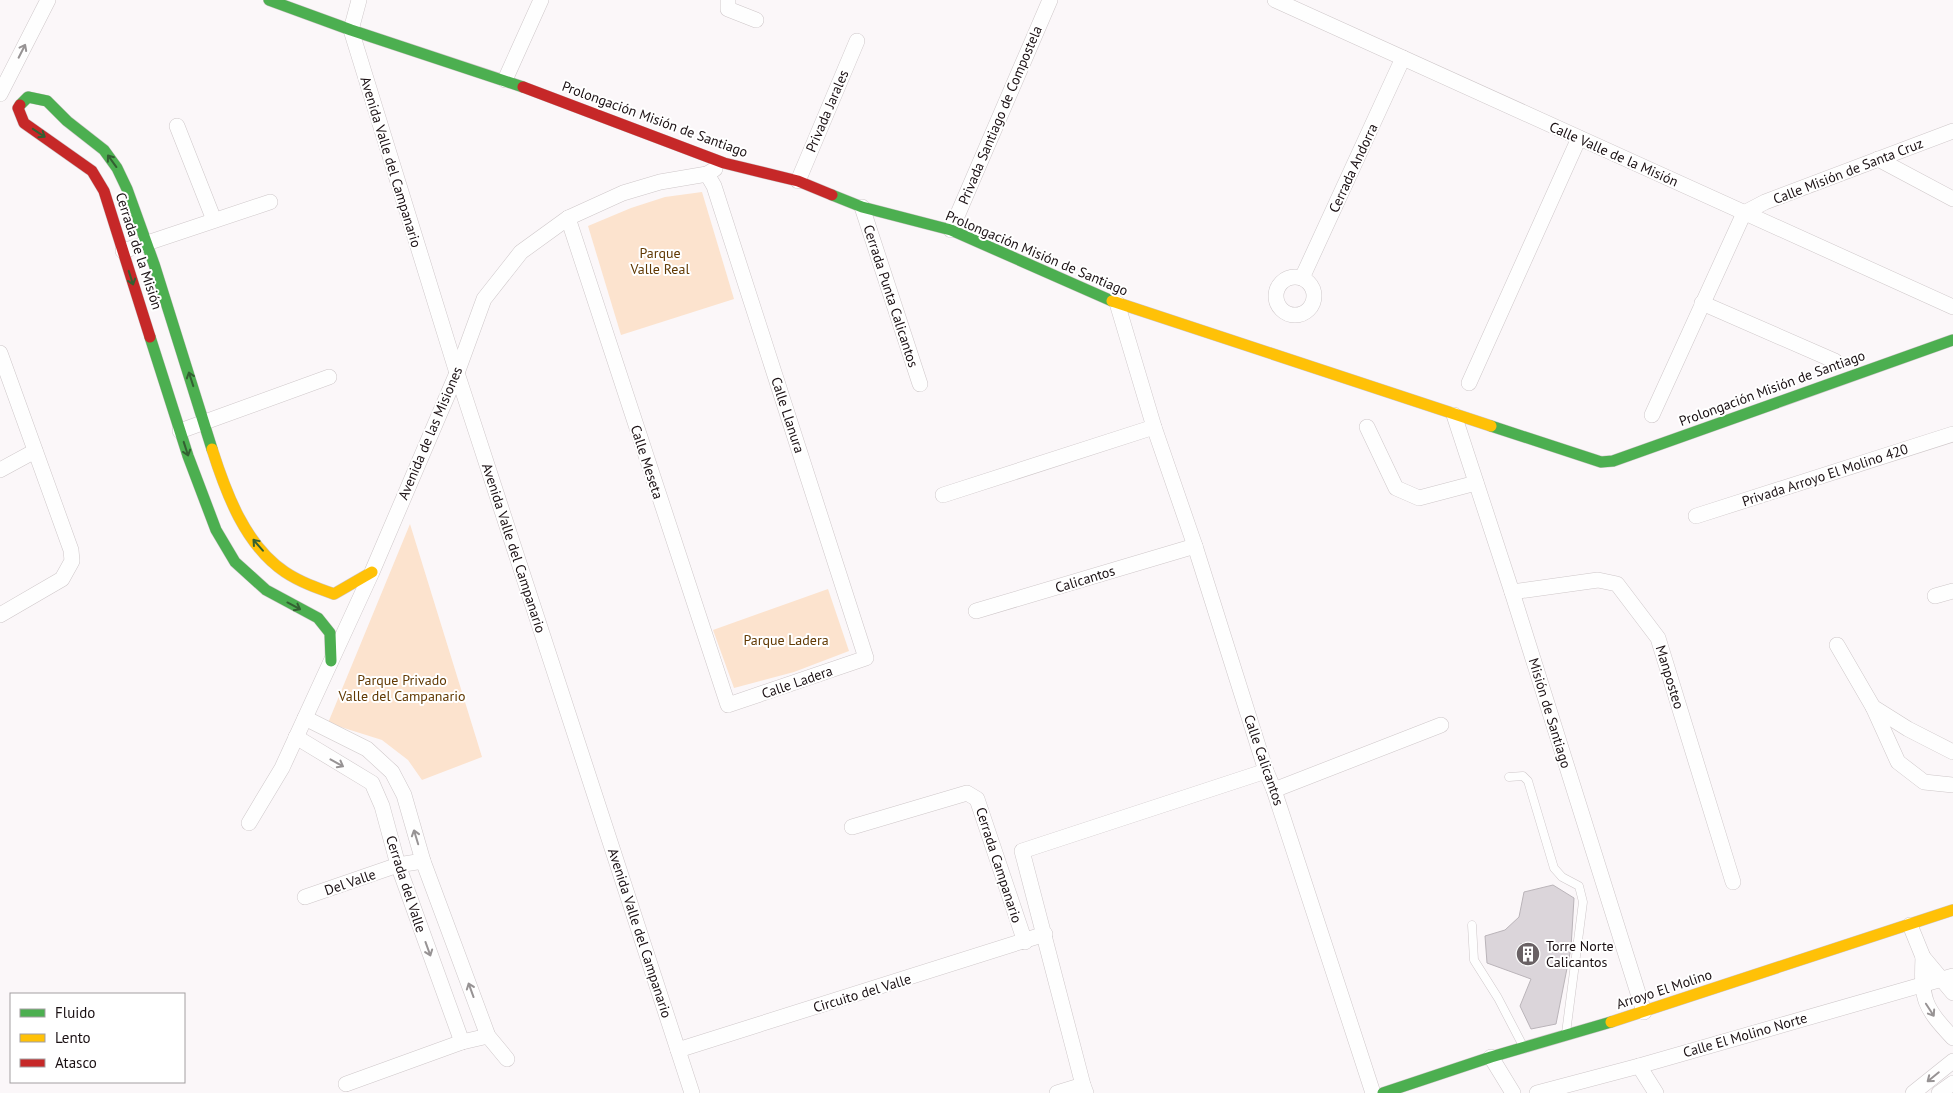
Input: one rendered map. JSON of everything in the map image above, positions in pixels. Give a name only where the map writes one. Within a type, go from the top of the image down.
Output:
[{"type":"street","points":[[0,94],[48,0]]},
{"type":"street","name":"Prolongación Misión de Santiago","points":[[269,0],[351,30],[506,80],[724,163],[798,181],[862,208],[951,230],[1118,303],[1601,462],[1613,461],[1953,340]]},
{"type":"street","points":[[351,30],[359,0]]},
{"type":"street","points":[[506,80],[541,0]]},
{"type":"street","points":[[728,0],[728,9],[756,20]]},
{"type":"street","name":"Privada Santiago de Compostela","points":[[951,230],[1050,0]]},
{"type":"street","name":"Calle Valle de la Misión","points":[[1275,0],[1953,307]]},
{"type":"street","name":"Avenida Valle del Campanario","points":[[351,30],[456,373],[692,1093]]},
{"type":"street","name":"Privada Jarales","points":[[798,181],[857,41]]},
{"type":"street","name":"Cerrada Andorra","points":[[1302,278],[1404,58]]},
{"type":"street","name":"Cerrada de la Misión","points":[[331,661],[330,633],[318,618],[270,592],[235,562],[216,530],[180,431],[104,191],[92,171],[24,123],[18,108],[28,97],[42,97],[52,105],[65,120],[79,129],[112,159],[120,174],[146,242],[221,473],[238,515],[254,541],[285,572],[303,583],[334,594],[372,572]]},
{"type":"street","points":[[177,126],[214,220]]},
{"type":"street","name":"Calle Misión de Santa Cruz","points":[[1744,212],[1765,202],[1953,131]]},
{"type":"street","points":[[1469,383],[1579,138]]},
{"type":"street","points":[[1878,159],[1953,199]]},
{"type":"street","name":"Avenida de las Misiones","points":[[249,823],[282,768],[372,572],[456,373],[484,299],[521,252],[568,218],[623,193],[660,182],[707,174],[724,163]]},
{"type":"street","name":"Calle Llanura","points":[[707,174],[717,196],[866,658]]},
{"type":"street","points":[[123,251],[270,202]]},
{"type":"street","name":"Cerrada Punta Calicantos","points":[[862,208],[920,384]]},
{"type":"street","points":[[1652,415],[1744,212]]},
{"type":"street","name":"Calle Meseta","points":[[568,218],[728,706]]},
{"type":"street","name":"Calle Calicantos","points":[[1118,303],[1154,427],[1195,546],[1266,771],[1274,790],[1373,1093]]},
{"type":"street","points":[[1702,303],[1835,361]]},
{"type":"street","points":[[0,352],[71,550],[72,560],[62,579],[0,615]]},
{"type":"street","points":[[180,431],[329,377]]},
{"type":"street","name":"Misión de Santiago","points":[[1454,415],[1512,592],[1644,1012]]},
{"type":"street","points":[[943,495],[1154,427]]},
{"type":"street","points":[[1367,427],[1396,488],[1419,498],[1476,483]]},
{"type":"street","name":"Privada Arroyo El Molino 420","points":[[1696,516],[1953,434]]},
{"type":"street","points":[[0,470],[35,451]]},
{"type":"street","name":"Calicantos","points":[[976,611],[1195,546]]},
{"type":"street","points":[[270,592],[285,572]]},
{"type":"street","name":"Manposteo","points":[[1512,592],[1598,580],[1617,584],[1632,601],[1658,638],[1732,882]]},
{"type":"street","points":[[1935,596],[1953,591]]},
{"type":"street","points":[[1837,645],[1874,707],[1898,762],[1924,782],[1953,785]]},
{"type":"street","name":"Calle Ladera","points":[[728,706],[866,658]]},
{"type":"street","points":[[1874,707],[1908,729],[1953,752]]},
{"type":"street","name":"Cerrada del Valle","points":[[305,718],[367,749],[392,772],[404,795],[423,861],[488,1036],[508,1059]]},
{"type":"street","points":[[1274,790],[1441,725]]},
{"type":"street","points":[[296,738],[372,783],[392,772]]},
{"type":"street","points":[[1057,1093],[1084,1089],[1022,851],[1266,771]]},
{"type":"street","name":"Cerrada del Valle","points":[[372,783],[382,806],[398,865],[462,1042]]},
{"type":"street","name":"Cerrada Campanario","points":[[852,827],[967,793],[977,799],[1025,942]]},
{"type":"street","name":"Del Valle","points":[[305,897],[398,865],[423,861]]},
{"type":"street","name":"Arroyo El Molino","points":[[1384,1093],[1491,1057],[1644,1012],[1953,910]]},
{"type":"street","points":[[1910,925],[1922,957],[1921,986],[1925,1002],[1953,1038]]},
{"type":"street","name":"Circuito del Valle","points":[[678,1050],[1025,942],[1045,934]]},
{"type":"street","points":[[1922,957],[1948,978],[1953,993]]},
{"type":"street","name":"Calle El Molino Norte","points":[[1537,1093],[1948,978]]},
{"type":"street","points":[[346,1084],[462,1042],[488,1036]]},
{"type":"street","points":[[1491,1057],[1514,1093]]},
{"type":"street","points":[[1913,1093],[1953,1061]]},
{"type":"street","points":[[1639,1066],[1656,1093]]},
{"type":"street","points":[[1939,1093],[1953,1083]]},
{"type":"lane","points":[[1509,777],[1523,776],[1528,781],[1554,868],[1562,877],[1579,886],[1583,902],[1565,1035]]},
{"type":"lane","points":[[1472,925],[1474,960],[1498,998],[1524,1047]]},
{"type":"green space","name":"Parque Valle Real","points":[[702,192],[734,299],[621,335],[588,226],[631,208],[665,197]]},
{"type":"green space","name":"Parque Privado Valle del Campanario","points":[[410,524],[482,757],[422,780],[408,760],[382,740],[328,723]]},
{"type":"green space","name":"Parque Ladera","points":[[828,589],[849,651],[794,672],[734,688],[713,630]]},
{"type":"building","name":"Torre Norte Calicantos","points":[[1553,885],[1574,898],[1571,948],[1556,1024],[1531,1029],[1520,1006],[1531,979],[1487,963],[1485,936],[1505,930],[1519,917],[1524,892]]},
{"type":"traffic: fast","points":[[269,0],[351,30],[523,87]]},
{"type":"traffic: fast","points":[[20,105],[28,97],[47,101],[67,121],[104,150],[117,168],[127,189],[154,264],[212,449]]},
{"type":"traffic: fast","points":[[832,195],[862,207],[951,230],[1112,301]]},
{"type":"traffic: fast","points":[[150,337],[188,456],[216,530],[235,562],[266,590],[318,618],[330,633],[331,661]]},
{"type":"traffic: fast","points":[[1491,426],[1601,462],[1613,461],[1953,340]]},
{"type":"traffic: fast","points":[[1383,1093],[1491,1057],[1611,1022]]},
{"type":"traffic: slow","points":[[1112,301],[1491,426]]},
{"type":"traffic: slow","points":[[212,449],[231,500],[248,533],[271,561],[285,572],[303,582],[334,594],[372,572]]},
{"type":"traffic: slow","points":[[1611,1022],[1953,910]]},
{"type":"traffic: jam","points":[[523,87],[724,163],[798,181],[832,195]]},
{"type":"traffic: jam","points":[[20,105],[18,108],[24,123],[92,171],[104,191],[150,337]]},
{"type":"place","name":"Torre Norte Calicantos","points":[[1528,954]]}]
